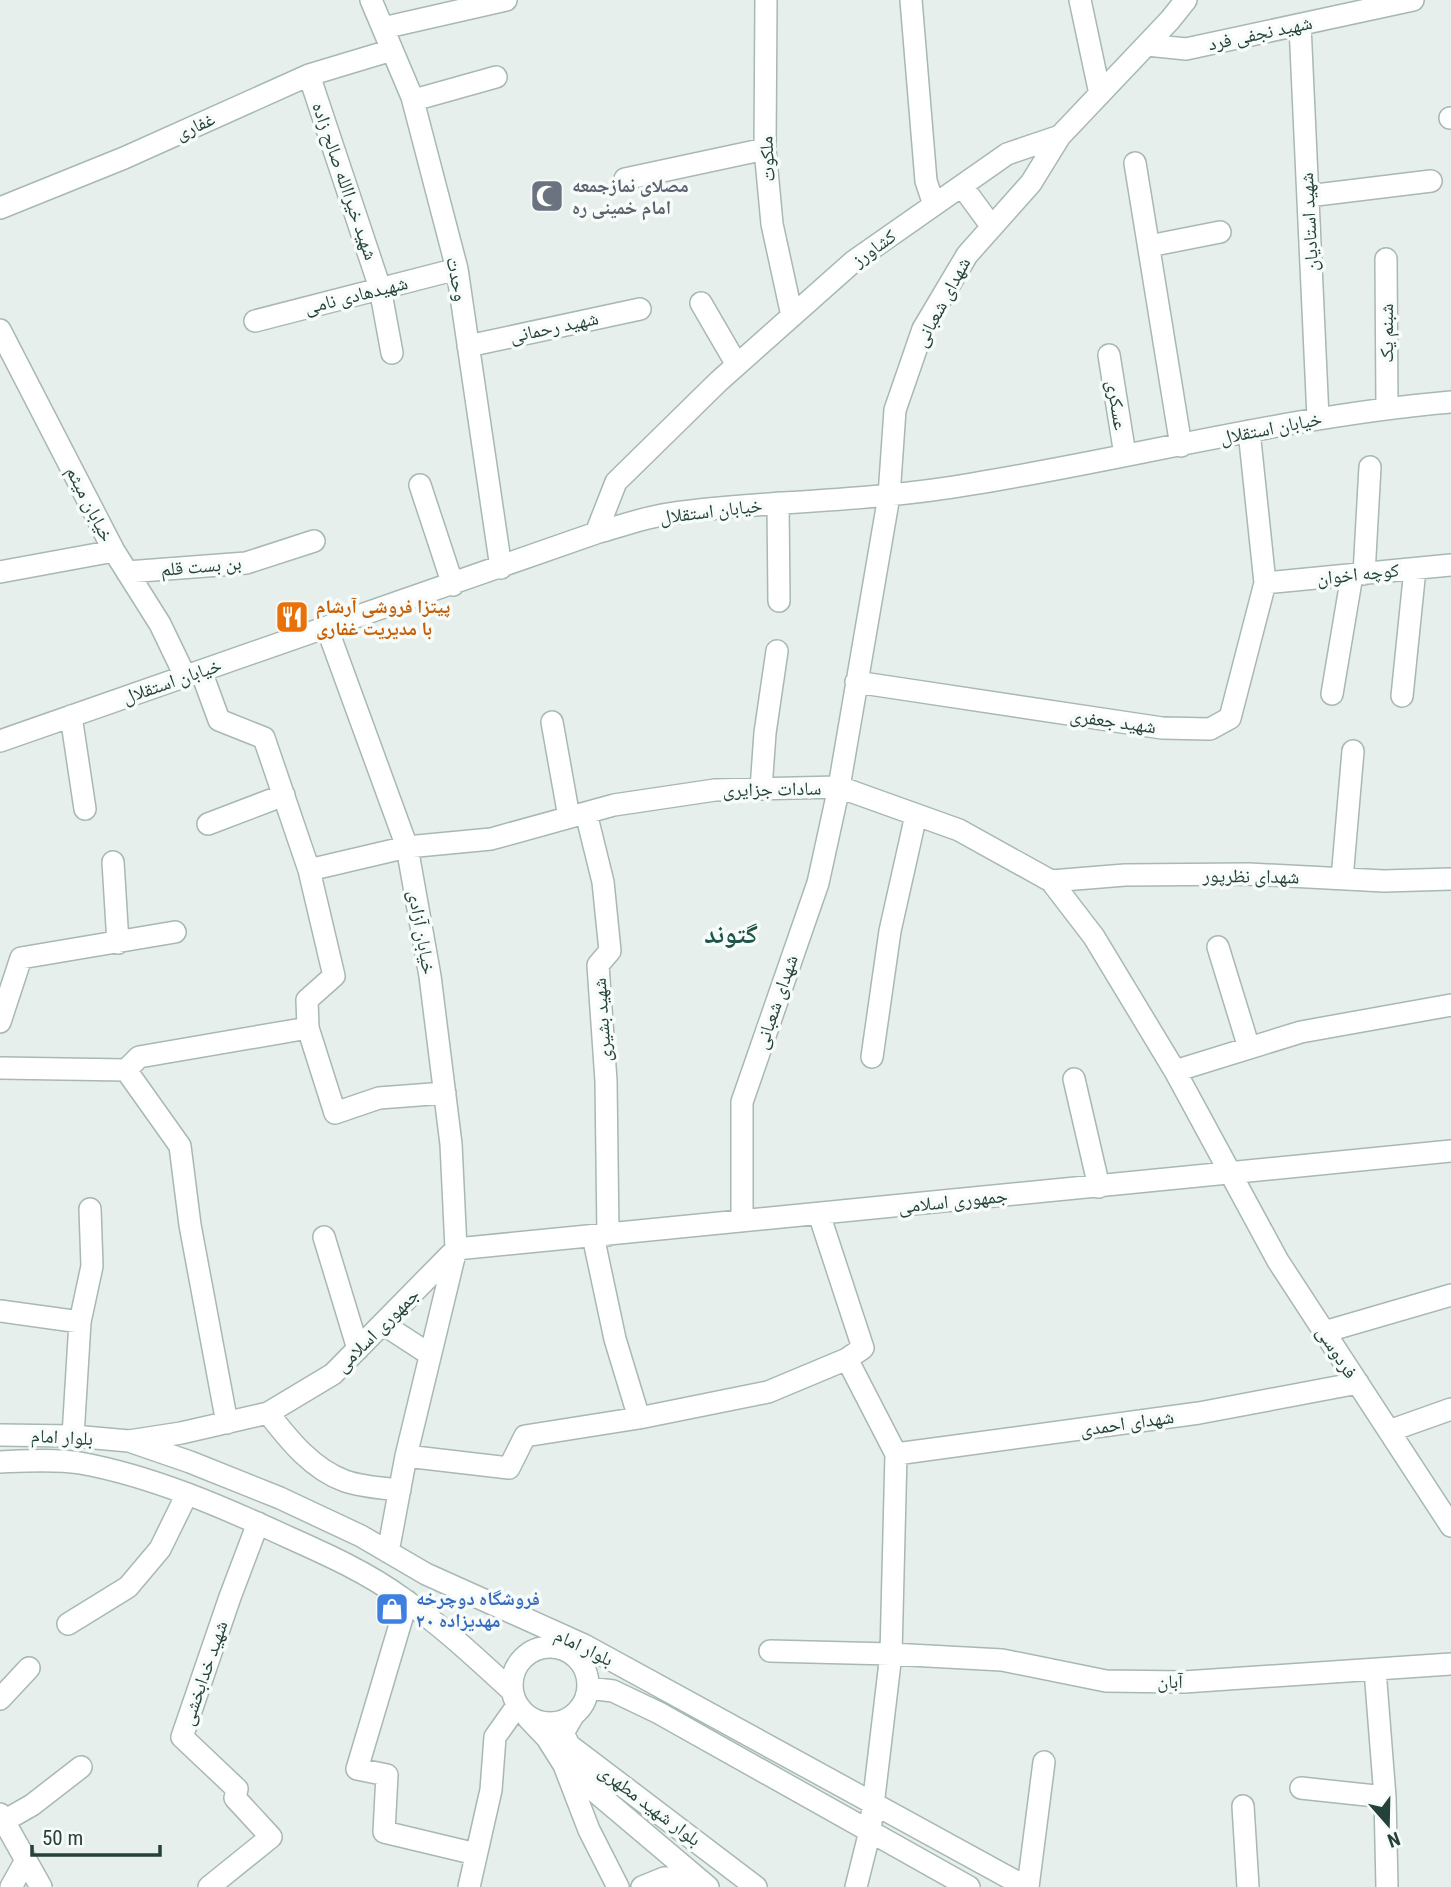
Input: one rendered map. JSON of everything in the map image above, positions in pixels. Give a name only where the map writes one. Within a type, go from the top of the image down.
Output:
[{"type":"street","name":"وحدت","points":[[371,0],[414,100],[457,269],[501,568]]},
{"type":"street","points":[[383,28],[506,0]]},
{"type":"street","name":"ملکوت","points":[[766,0],[765,149],[772,224],[792,316]]},
{"type":"street","points":[[911,0],[926,181],[934,205]]},
{"type":"street","points":[[1080,0],[1100,94]]},
{"type":"street","name":"کشاورز","points":[[596,533],[616,482],[737,365],[854,261],[1007,154],[1060,136],[1186,0]]},
{"type":"street","name":"شهید نجفی فرد","points":[[1147,45],[1186,49],[1413,0]]},
{"type":"street","name":"شهید استادیان","points":[[1300,25],[1318,418]]},
{"type":"street","name":"غفاری","points":[[0,208],[124,158],[309,75],[393,50]]},
{"type":"street","name":"شهید خیراالله صالح زاده","points":[[309,75],[380,288],[392,353]]},
{"type":"street","points":[[414,100],[496,77]]},
{"type":"street","name":"شهدای شعبانی","points":[[742,1221],[742,1102],[818,883],[839,787],[888,496],[895,410],[923,329],[967,254],[1031,183],[1060,136]]},
{"type":"street","points":[[625,180],[765,149]]},
{"type":"street","points":[[1135,163],[1181,446]]},
{"type":"street","points":[[1308,196],[1431,181]]},
{"type":"street","points":[[962,186],[992,227]]},
{"type":"street","points":[[1149,246],[1220,232]]},
{"type":"street","name":"شبنم یک","points":[[1386,259],[1387,408]]},
{"type":"street","name":"شهیدهادی نامی","points":[[255,321],[457,269]]},
{"type":"street","points":[[701,303],[737,365]]},
{"type":"street","name":"شهید رحمانی","points":[[468,346],[640,309]]},
{"type":"street","name":"خیابان میثم","points":[[0,330],[7,359],[114,551],[193,674],[219,720],[264,738],[309,870]]},
{"type":"street","name":"عسکری","points":[[1109,355],[1125,455]]},
{"type":"street","points":[[1451,384],[1451,402]]},
{"type":"street","name":"خیابان استقلال","points":[[0,741],[596,533],[661,515],[714,508],[888,496],[972,484],[1318,418],[1451,402]]},
{"type":"street","points":[[1249,431],[1265,583]]},
{"type":"street","points":[[1332,694],[1358,574],[1370,467]]},
{"type":"street","points":[[420,485],[453,585]]},
{"type":"street","points":[[778,503],[779,601]]},
{"type":"street","name":"بن بست قلم","points":[[127,572],[246,563],[314,541]]},
{"type":"street","points":[[0,572],[114,551]]},
{"type":"street","name":"کوچه اخوان","points":[[1265,583],[1451,565]]},
{"type":"street","points":[[1402,696],[1415,569]]},
{"type":"street","name":"شهید جعفری","points":[[856,682],[1162,728],[1210,729],[1230,718],[1265,583]]},
{"type":"street","name":"خیابان آزادی","points":[[327,628],[407,847],[430,976],[451,1144],[456,1249]]},
{"type":"street","points":[[761,789],[765,733],[777,651]]},
{"type":"street","points":[[71,716],[85,809]]},
{"type":"street","points":[[552,722],[578,815]]},
{"type":"street","points":[[1342,879],[1353,751]]},
{"type":"street","name":"سادات جزایری","points":[[309,870],[407,847],[491,839],[614,804],[715,790],[839,787],[959,830],[1051,881],[1094,937],[1175,1070],[1230,1174]]},
{"type":"street","points":[[208,824],[284,795]]},
{"type":"street","name":"شهید بشیری","points":[[578,815],[603,882],[610,951],[598,965],[606,1081],[600,1235]]},
{"type":"street","points":[[872,1057],[890,931],[916,815]]},
{"type":"street","points":[[113,862],[118,943]]},
{"type":"street","points":[[309,870],[334,976],[307,1000],[308,1028],[335,1113],[379,1098],[444,1093]]},
{"type":"street","name":"شهدای نظرپور","points":[[1051,881],[1139,875],[1249,874],[1384,881],[1451,879]]},
{"type":"street","points":[[0,1022],[21,958],[175,932]]},
{"type":"street","points":[[1218,947],[1249,1048]]},
{"type":"street","points":[[1175,1070],[1301,1032],[1451,1006]]},
{"type":"street","points":[[0,1068],[126,1070],[139,1057],[308,1028]]},
{"type":"street","points":[[126,1070],[180,1146],[190,1225],[227,1423]]},
{"type":"street","points":[[1074,1079],[1099,1187]]},
{"type":"street","name":"جمهوری اسلامی","points":[[129,1441],[268,1413],[333,1374],[456,1249],[1451,1151]]},
{"type":"street","name":"فردوسی","points":[[1230,1174],[1278,1261],[1451,1526]]},
{"type":"street","points":[[73,1436],[80,1322],[93,1266],[90,1209]]},
{"type":"street","points":[[406,1456],[509,1468],[525,1436],[639,1418],[768,1392],[847,1359],[863,1348],[819,1214]]},
{"type":"street","points":[[600,1235],[615,1339],[639,1418]]},
{"type":"street","points":[[324,1237],[358,1349]]},
{"type":"street","name":"جمهوری اسلامی","points":[[388,1552],[429,1353],[456,1249]]},
{"type":"street","points":[[1324,1332],[1451,1296]]},
{"type":"street","points":[[0,1311],[80,1322]]},
{"type":"street","points":[[383,1324],[429,1353]]},
{"type":"street","points":[[847,1359],[896,1454],[891,1654],[870,1831],[856,1887]]},
{"type":"street","name":"شهدای احمدی","points":[[896,1454],[1199,1413],[1357,1383]]},
{"type":"street","points":[[1389,1431],[1451,1409]]},
{"type":"street","points":[[268,1413],[292,1443],[317,1466],[346,1482],[400,1490]]},
{"type":"street","name":"بلوار امام","points":[[0,1435],[73,1436],[129,1441],[280,1498],[361,1536],[426,1574],[609,1659],[1027,1887]]},
{"type":"street","name":"بلوار امام","points":[[0,1462],[76,1463],[120,1472],[187,1494],[341,1561],[407,1601],[460,1642],[547,1738],[564,1765]]},
{"type":"street","points":[[68,1624],[128,1587],[160,1549],[187,1494]]},
{"type":"street","name":"شهید خدابخشی","points":[[209,1887],[271,1837],[235,1798],[237,1789],[182,1737],[258,1523]]},
{"type":"street","points":[[407,1601],[357,1769],[387,1775],[384,1832],[476,1854]]},
{"type":"street","points":[[513,1614],[571,1653],[586,1672],[589,1688],[584,1703],[573,1716],[559,1722],[543,1723],[519,1705],[512,1674],[520,1660],[533,1651],[548,1646],[571,1653],[609,1659]]},
{"type":"street","name":"آبان","points":[[770,1651],[1002,1660],[1106,1681],[1184,1682],[1451,1664]]},
{"type":"street","points":[[0,1699],[29,1668]]},
{"type":"street","points":[[1375,1670],[1385,1797],[1387,1887]]},
{"type":"street","name":"بلوار امام","points":[[589,1688],[613,1691],[660,1713],[969,1887]]},
{"type":"street","points":[[469,1887],[491,1790],[495,1737],[519,1705]]},
{"type":"street","name":"بلوار شهید مطهری","points":[[573,1716],[563,1733],[569,1745],[756,1887]]},
{"type":"street","points":[[1027,1887],[1044,1762]]},
{"type":"street","points":[[564,1765],[589,1830],[618,1887]]},
{"type":"street","name":"بلوار شهید مطهری","points":[[564,1765],[702,1882]]},
{"type":"street","points":[[41,1887],[2,1817],[32,1805],[81,1767]]},
{"type":"street","points":[[1301,1788],[1385,1797]]},
{"type":"street","points":[[1243,1806],[1248,1887]]},
{"type":"street","points":[[11,1887],[25,1862]]},
{"type":"street","points":[[642,1887],[664,1878],[702,1882]]},
{"type":"place","name":"مصلای نمازجمعه امام خمینی ره","points":[[547,196]]},
{"type":"place","name":"پیتزا فروشی آرشام با مدیریت غفاری","points":[[292,617]]},
{"type":"place","name":"فروشگاه دوچرخه ۲۰ مهدیزاده","points":[[392,1609]]},
{"type":"district","name":"گتوند","points":[[731,934]]}]
